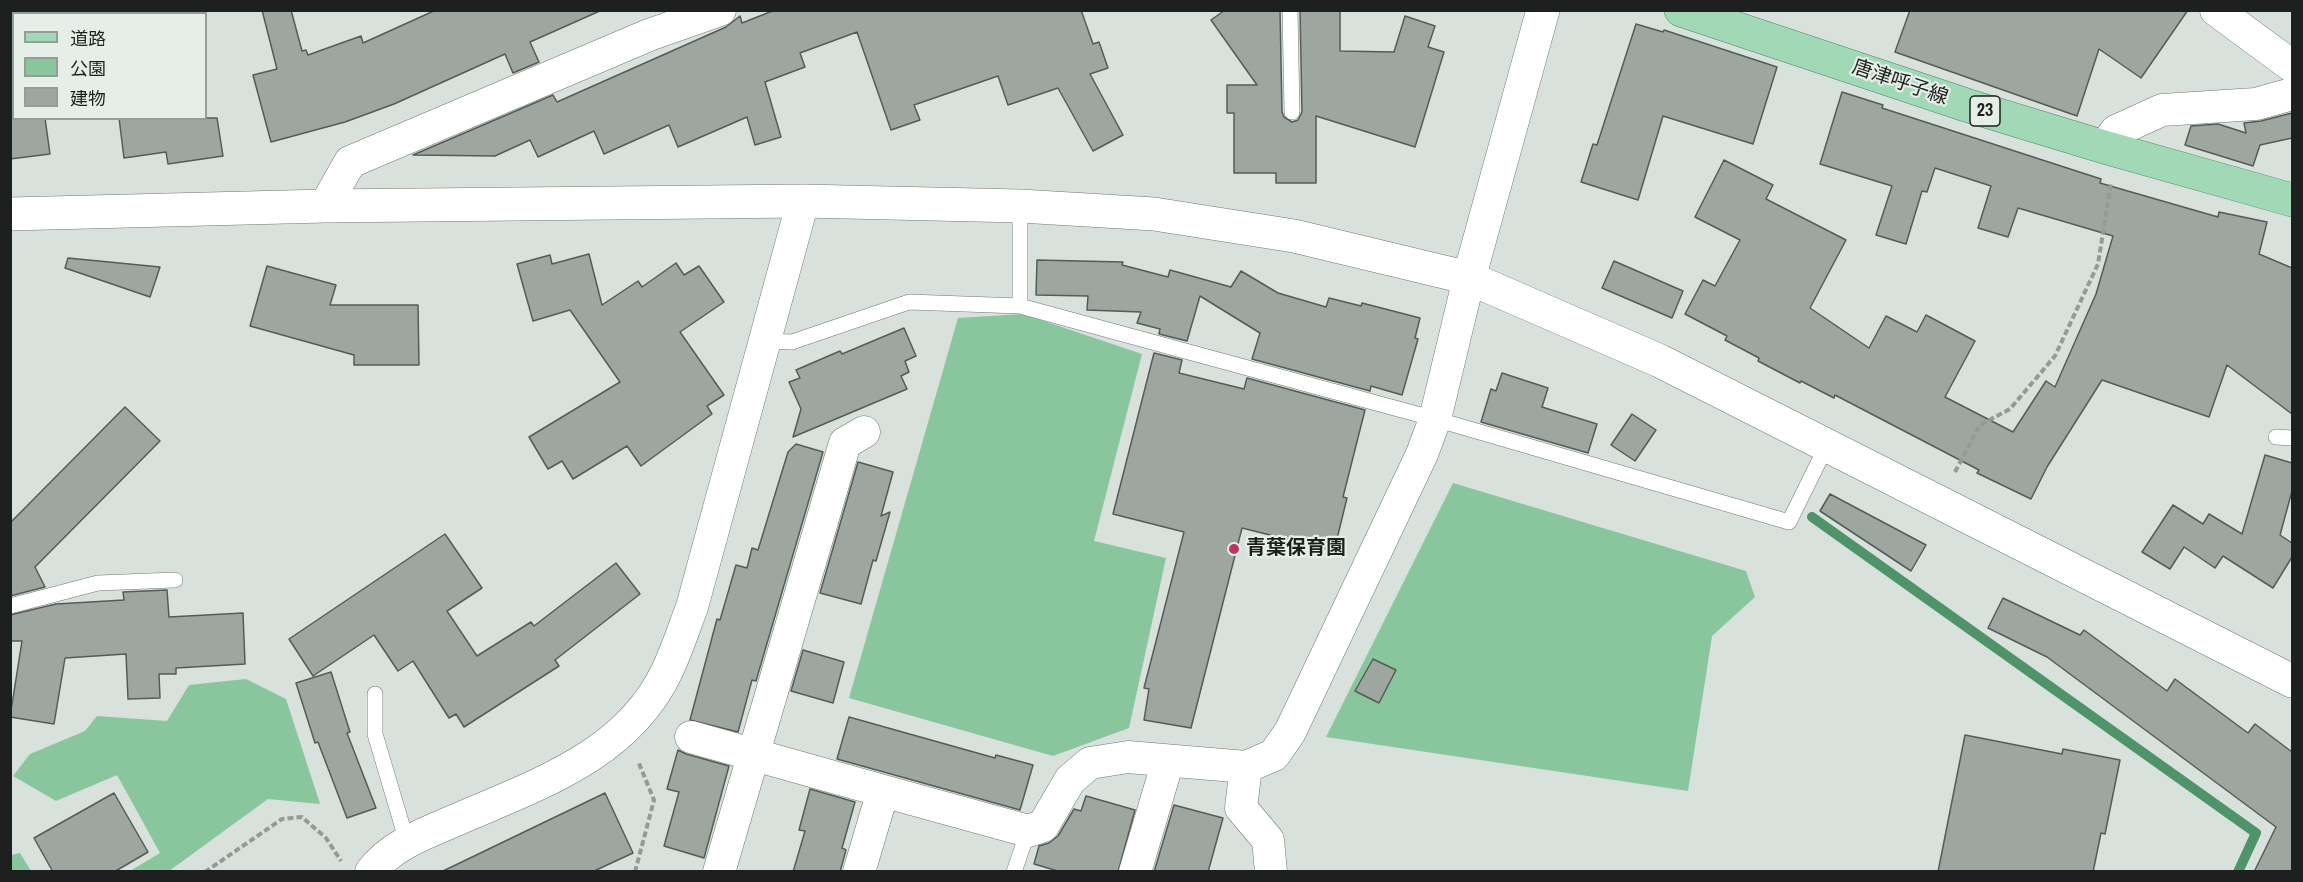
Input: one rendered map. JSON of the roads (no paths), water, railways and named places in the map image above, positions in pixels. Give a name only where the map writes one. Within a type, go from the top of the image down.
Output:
[{"type":"main road","name":"唐津呼子線","points":[[1681,10],[1966,105],[2290,204]]},
{"type":"street","points":[[325,206],[350,162],[649,35],[720,10]]},
{"type":"street","points":[[691,737],[1028,831],[1043,826],[1070,780],[1090,763],[1128,757],[1246,767],[1274,755],[1290,732],[1422,454],[1435,419],[1469,278],[1543,10]]},
{"type":"street","points":[[2217,10],[2292,66]]},
{"type":"street","points":[[2104,147],[2116,131],[2162,110],[2256,104],[2292,94]]},
{"type":"street","points":[[357,867],[378,862],[407,842],[561,775],[595,755],[626,729],[650,700],[667,672],[692,607],[803,201]]},
{"type":"street","points":[[10,214],[325,206],[803,201],[1020,206],[1154,214],[1294,236],[1469,278],[1660,361],[2292,681]]},
{"type":"street","points":[[719,872],[845,442],[864,432]]},
{"type":"street","points":[[1135,872],[1168,761]]},
{"type":"street","points":[[1246,767],[1241,808],[1268,840],[1271,872]]},
{"type":"street","points":[[858,872],[883,790]]},
{"type":"lane","points":[[1290,10],[1292,112]]},
{"type":"lane","points":[[1020,206],[1020,306]]},
{"type":"lane","points":[[766,340],[792,342],[909,302],[1020,306],[1435,419],[1790,522],[1827,445]]},
{"type":"lane","points":[[2276,437],[2292,438]]},
{"type":"lane","points":[[10,606],[98,583],[175,580]]},
{"type":"lane","points":[[375,694],[375,734],[407,842]]},
{"type":"lane","points":[[1014,872],[1028,831]]},
{"type":"waterway","points":[[1812,517],[2256,833],[2238,872]]},
{"type":"place","name":"青葉保育園","points":[[1234,549]]}]
